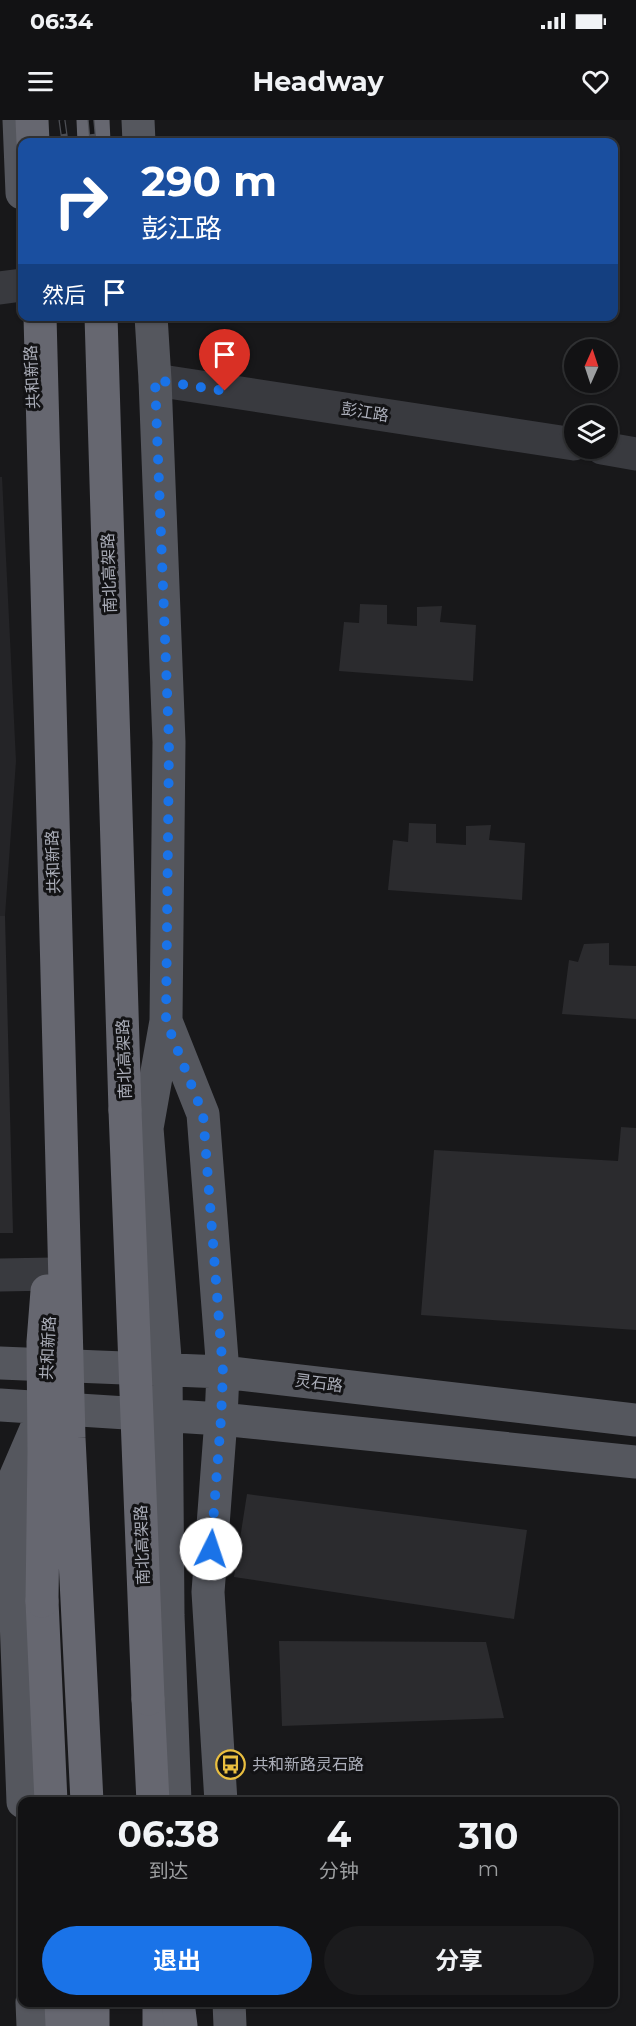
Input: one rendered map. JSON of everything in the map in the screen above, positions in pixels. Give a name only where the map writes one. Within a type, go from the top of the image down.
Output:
[{"type":"highway","points":[[32,120],[33,138]]},
{"type":"highway","points":[[93,120],[94,138]]},
{"type":"highway","points":[[40,321],[69,1438],[87,1797]]},
{"type":"highway","name":"南北高架路","points":[[101,321],[125,1121],[153,1797]]},
{"type":"highway","points":[[51,1797],[42,1600],[43,1341],[61,1115]]},
{"type":"highway","points":[[61,2007],[62,2026]]},
{"type":"highway","points":[[93,2007],[93,2026]]},
{"type":"main road","points":[[19,120],[20,138]]},
{"type":"main road","points":[[138,120],[139,138]]},
{"type":"main road","name":"共和新路","points":[[29,321],[44,612],[63,1134],[46,1365],[45,1408],[65,1473],[78,1797]]},
{"type":"main road","points":[[151,321],[169,742],[166,1021],[147,1128],[168,1415],[168,1615],[175,1797]]},
{"type":"main road","points":[[166,1021],[203,1114],[223,1372],[208,1592],[221,1797]]},
{"type":"main road","name":"灵石路","points":[[0,1363],[223,1372],[636,1420]]},
{"type":"main road","points":[[0,1405],[221,1419],[636,1462]]},
{"type":"main road","name":"共和新路","points":[[23,1797],[11,1487],[45,1408]]},
{"type":"main road","points":[[184,1797],[218,1740]]},
{"type":"main road","points":[[32,2007],[33,2026]]},
{"type":"main road","points":[[85,2007],[86,2026]]},
{"type":"main road","points":[[229,2007],[230,2026]]},
{"type":"street","points":[[0,288],[18,286]]},
{"type":"street","name":"彭江路","points":[[155,380],[564,442]]},
{"type":"street","points":[[618,451],[636,454]]},
{"type":"street","points":[[0,1275],[53,1274]]},
{"type":"shaded area","points":[[0,477],[2,477],[16,761],[5,916],[0,916]]},
{"type":"building","points":[[360,604],[387,605],[387,624],[417,626],[417,607],[442,606],[440,622],[476,625],[473,681],[339,671],[344,622],[359,623]]},
{"type":"building","points":[[409,823],[436,824],[436,843],[466,845],[466,826],[491,825],[489,840],[525,843],[522,900],[388,890],[393,840],[408,842]]},
{"type":"building","points":[[0,916],[5,916],[13,1233],[0,1233]]},
{"type":"building","points":[[609,943],[609,965],[636,966],[636,1019],[562,1014],[569,960],[578,962],[584,944]]},
{"type":"building","points":[[621,1127],[636,1128],[636,1330],[421,1315],[434,1150],[618,1161]]},
{"type":"building","points":[[247,1494],[527,1530],[514,1619],[234,1577]]},
{"type":"building","points":[[279,1641],[486,1642],[504,1718],[282,1726]]},
{"type":"railway","points":[[62,120],[64,138]]},
{"type":"railway","points":[[91,120],[93,138]]},
{"type":"place","name":"共和新路灵石路","points":[[231,1764]]},
{"type":"route","points":[[211,1549],[223,1372],[203,1114],[166,1021],[169,742],[155,380],[225,391]]}]
